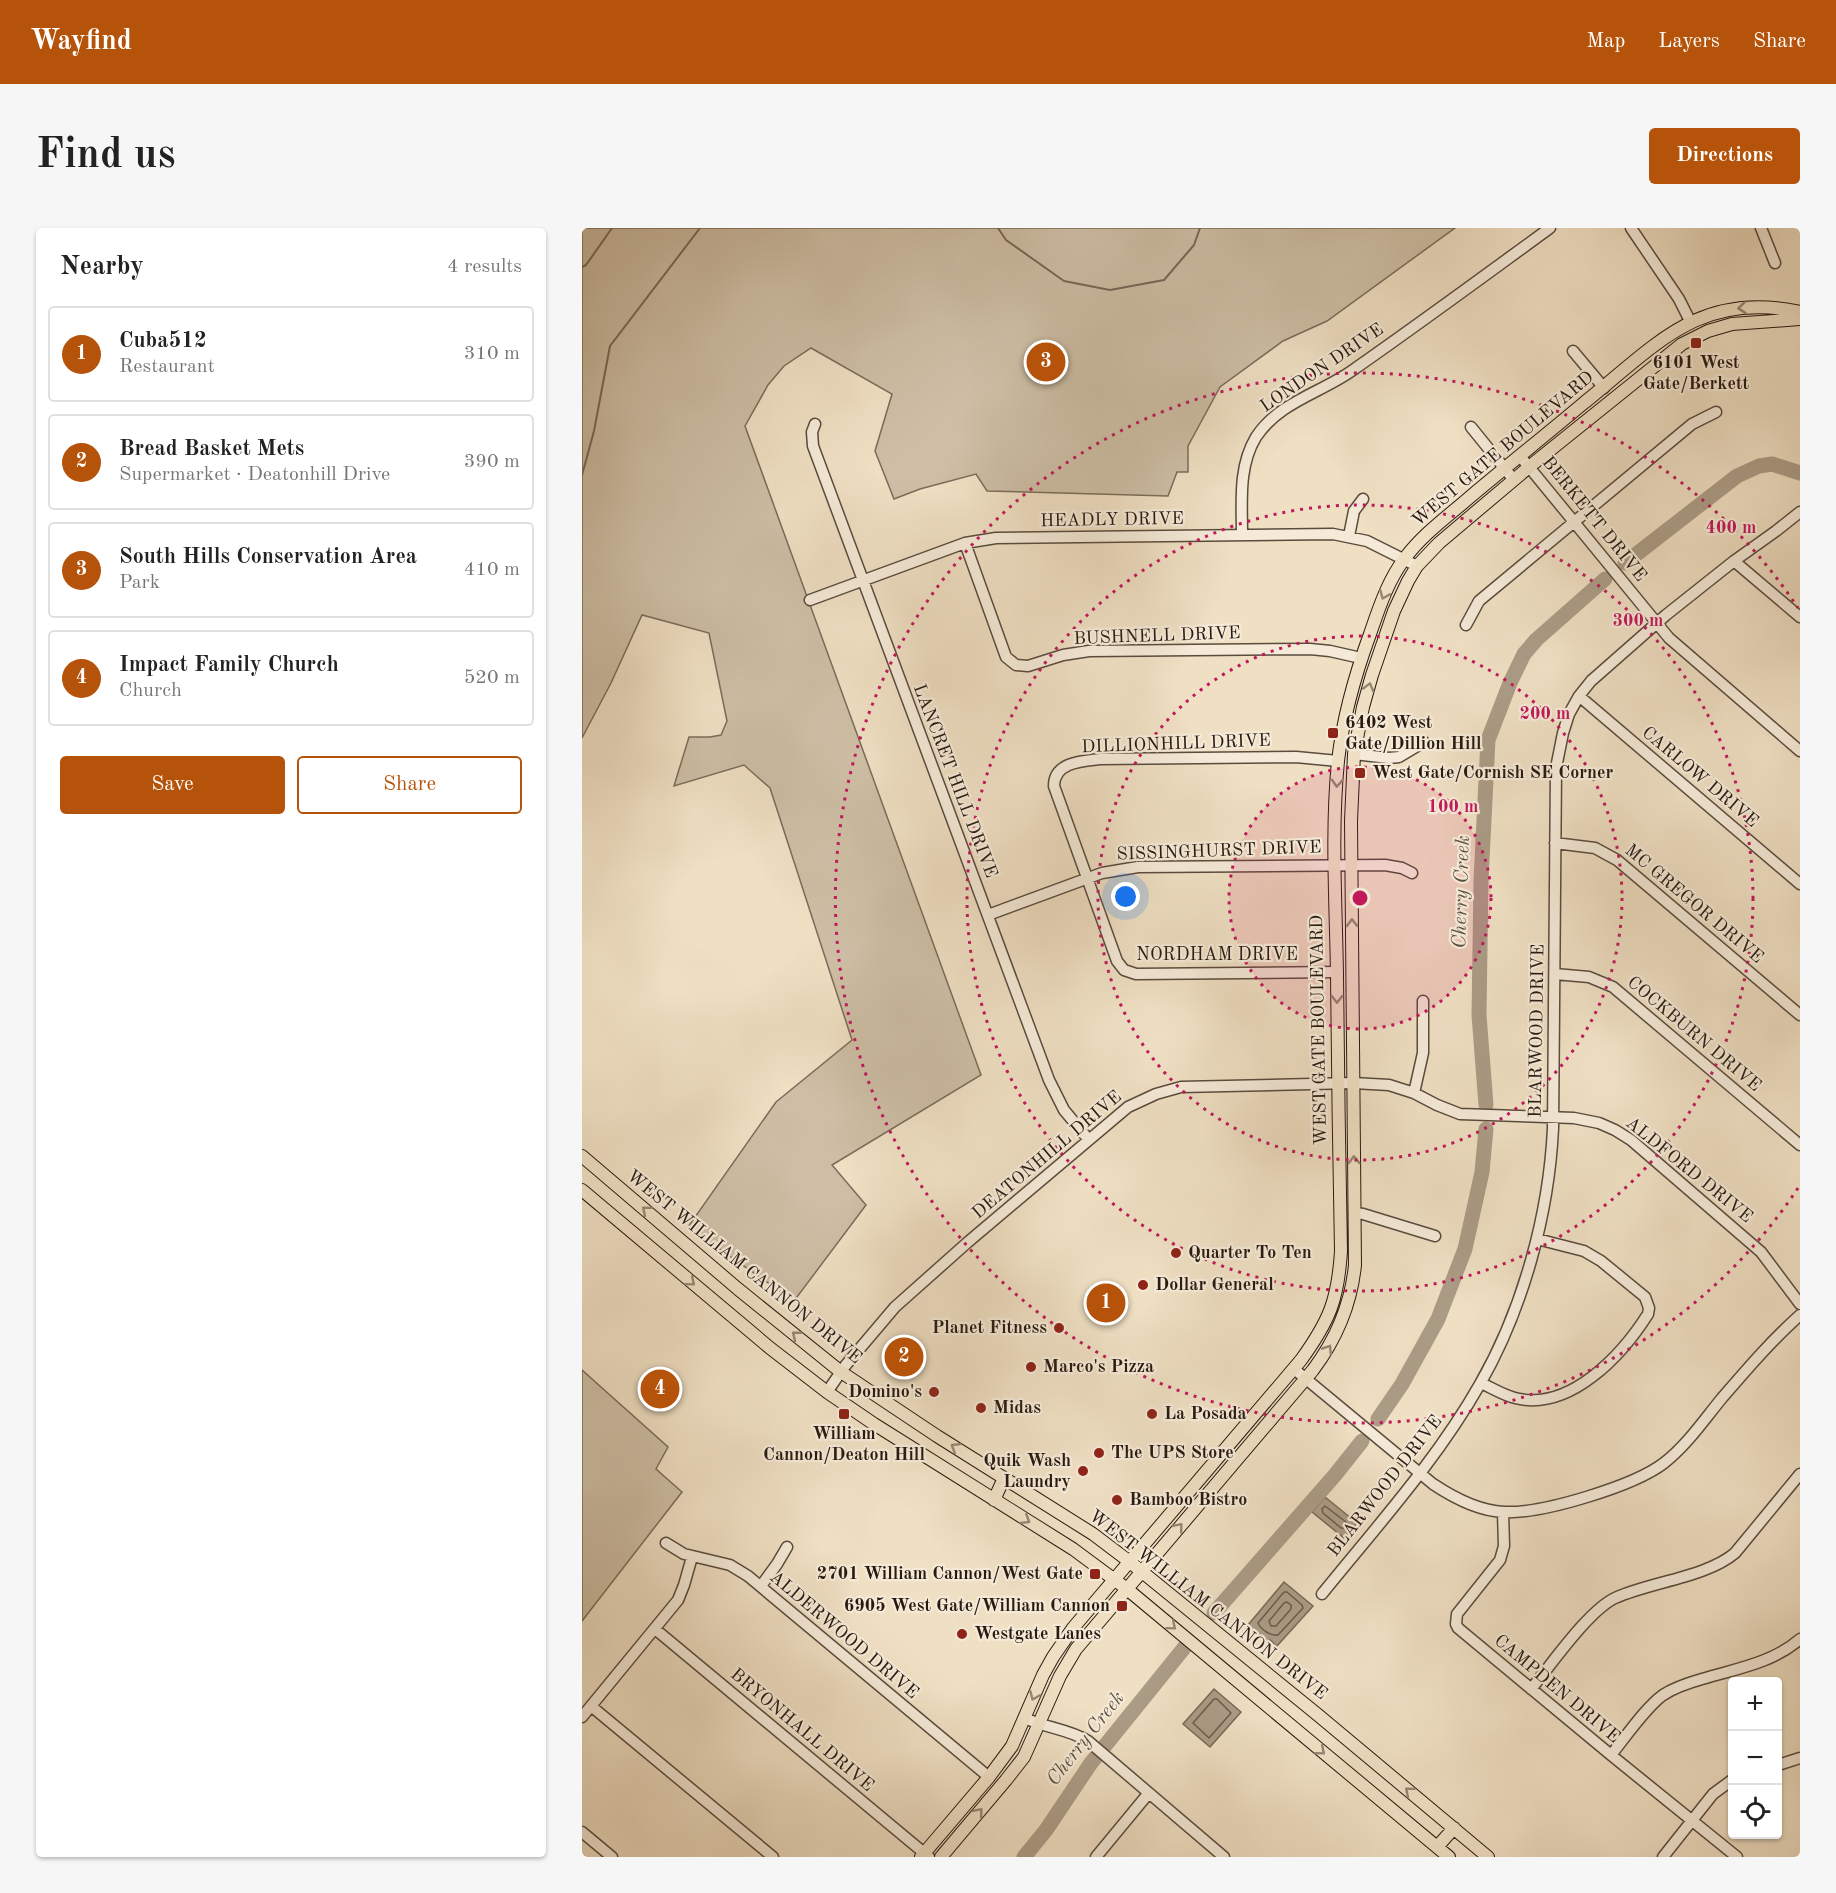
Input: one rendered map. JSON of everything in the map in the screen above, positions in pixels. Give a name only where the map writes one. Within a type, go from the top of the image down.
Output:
[{"type":"main road","name":"WEST GATE BOULEVARD","points":[[925,1856],[1012,1746],[1043,1675],[1073,1628],[1294,1369],[1325,1324],[1335,1297],[1340,1274],[1341,1249],[1335,864],[1338,762],[1347,707],[1361,658],[1386,591],[1404,559],[1424,536],[1504,468],[1666,337],[1690,321],[1713,313],[1752,307],[1775,307],[1800,312]]},
{"type":"main road","name":"WEST GATE BOULEVARD","points":[[940,1857],[1024,1757],[1060,1676],[1071,1657],[1306,1378],[1327,1351],[1348,1305],[1355,1264],[1351,864],[1354,754],[1363,707],[1401,595],[1418,566],[1439,543],[1671,352],[1708,331],[1732,324],[1800,319]]},
{"type":"main road","name":"WEST WILLIAM CANNON DRIVE","points":[[582,1156],[738,1289],[841,1372],[908,1418],[1094,1534],[1488,1857]]},
{"type":"main road","name":"WEST WILLIAM CANNON DRIVE","points":[[582,1190],[770,1348],[827,1392],[1073,1549],[1127,1589],[1449,1857]]},
{"type":"main road","points":[[1228,1444],[1242,1454]]},
{"type":"main road","points":[[994,1500],[1004,1478]]},
{"type":"main road","points":[[1437,1847],[1454,1828]]},
{"type":"street","name":"LONDON DRIVE","points":[[1242,536],[1244,469],[1251,447],[1265,426],[1285,408],[1351,372],[1550,228]]},
{"type":"street","points":[[1631,228],[1679,299],[1690,321]]},
{"type":"street","points":[[1761,228],[1775,263]]},
{"type":"street","points":[[1573,351],[1604,388]]},
{"type":"street","points":[[1466,626],[1479,601],[1692,424],[1716,412]]},
{"type":"street","name":"LANCRET HILL DRIVE","points":[[815,424],[812,432],[813,446],[1057,1098],[1072,1121],[1089,1140]]},
{"type":"street","points":[[1471,427],[1514,480]]},
{"type":"street","name":"BERKETT DRIVE","points":[[1520,456],[1670,638],[1800,751]]},
{"type":"street","points":[[1349,536],[1354,510],[1363,499]]},
{"type":"street","name":"BLARWOOD DRIVE","points":[[1322,1594],[1420,1473],[1481,1383],[1511,1319],[1537,1239],[1550,1167],[1553,1118],[1556,768],[1569,714],[1579,696],[1599,673],[1734,561],[1800,512]]},
{"type":"street","name":"HEADLY DRIVE","points":[[810,600],[965,543],[996,538],[1333,534],[1367,541],[1418,566]]},
{"type":"street","name":"BUSHNELL DRIVE","points":[[965,543],[1006,657],[1022,667],[1063,655],[1089,651],[1310,649],[1361,658]]},
{"type":"street","points":[[1734,561],[1800,617]]},
{"type":"street","name":"CARLOW DRIVE","points":[[1579,696],[1800,884]]},
{"type":"street","points":[[1354,754],[1399,757],[1424,742]]},
{"type":"street","name":"DILLIONHILL DRIVE","points":[[1087,878],[1054,786],[1060,770],[1070,764],[1118,758],[1296,757],[1338,762]]},
{"type":"street","name":"MC GREGOR DRIVE","points":[[1555,843],[1595,848],[1617,860],[1800,1015]]},
{"type":"street","name":"SISSINGHURST DRIVE","points":[[988,915],[1087,878],[1113,870],[1138,867],[1351,864],[1385,865],[1402,868],[1412,873]]},
{"type":"street","name":"NORDHAM DRIVE","points":[[1087,878],[1117,961],[1124,970],[1130,973],[1337,972]]},
{"type":"street","name":"COCKBURN DRIVE","points":[[1555,974],[1589,977],[1613,987],[1800,1145]]},
{"type":"street","points":[[1414,1092],[1423,1053],[1423,1001]]},
{"type":"street","name":"DEATONHILL DRIVE","points":[[827,1392],[895,1307],[1128,1107],[1168,1089],[1194,1086],[1353,1083]]},
{"type":"street","name":"ALDFORD DRIVE","points":[[1353,1083],[1389,1085],[1414,1092],[1437,1105],[1460,1114],[1574,1118],[1599,1123],[1631,1140],[1761,1252],[1800,1304]]},
{"type":"street","points":[[1355,1213],[1435,1236]]},
{"type":"street","points":[[1481,1383],[1523,1400],[1548,1398],[1578,1388],[1589,1381],[1614,1357],[1648,1314],[1649,1308],[1645,1297],[1601,1261],[1584,1251],[1537,1239]]},
{"type":"street","points":[[1294,1369],[1433,1484],[1460,1501],[1503,1512],[1523,1512],[1551,1507],[1615,1487],[1663,1464],[1687,1442],[1757,1356],[1800,1315]]},
{"type":"street","points":[[1531,1689],[1592,1616],[1604,1605],[1628,1594],[1728,1560],[1800,1474]]},
{"type":"street","name":"CAMPDEN DRIVE","points":[[1503,1512],[1504,1546],[1500,1560],[1457,1614],[1458,1628],[1737,1857]]},
{"type":"street","name":"ALDERWOOD DRIVE","points":[[666,1543],[692,1557],[711,1559],[730,1565],[761,1586],[989,1777]]},
{"type":"street","points":[[761,1586],[787,1547]]},
{"type":"street","points":[[582,1717],[678,1600],[692,1557]]},
{"type":"street","name":"BRYONHALL DRIVE","points":[[655,1629],[925,1856]]},
{"type":"street","points":[[1611,1755],[1649,1709],[1664,1695],[1682,1685],[1768,1659],[1791,1647],[1800,1639]]},
{"type":"street","points":[[591,1706],[773,1857]]},
{"type":"street","points":[[1025,1718],[1039,1725],[1082,1737],[1224,1857]]},
{"type":"street","points":[[1782,1764],[1800,1758]]},
{"type":"street","points":[[1663,1857],[1713,1794],[1728,1783]]},
{"type":"street","points":[[1096,1857],[1148,1794]]},
{"type":"street","points":[[582,1832],[612,1857]]},
{"type":"shaded area","points":[[582,228],[1455,228],[1327,321],[1283,341],[1220,387],[1188,446],[1188,472],[1177,472],[1168,496],[987,491],[976,474],[920,489],[894,499],[875,451],[892,394],[811,348],[784,366],[768,385],[745,426],[981,1075],[832,1165],[866,1205],[794,1301],[688,1227],[776,1102],[852,1040],[770,788],[744,765],[674,786],[689,737],[721,735],[727,721],[709,633],[642,615],[611,683],[582,738]]},
{"type":"shaded area","points":[[582,1370],[668,1447],[656,1469],[682,1492],[582,1621]]},
{"type":"water","points":[[1325,1497],[1357,1523],[1344,1538],[1312,1512]]},
{"type":"water","points":[[1284,1582],[1313,1606],[1277,1646],[1270,1640],[1268,1642],[1248,1625]]},
{"type":"water","points":[[1214,1689],[1241,1712],[1210,1747],[1183,1724]]},
{"type":"waterway","points":[[582,267],[586,265],[612,228]]},
{"type":"waterway","points":[[582,475],[594,431],[610,346],[700,228]]},
{"type":"waterway","points":[[998,228],[1006,240],[1064,281],[1110,290],[1164,280],[1194,245],[1200,228]]},
{"type":"waterway","name":"Cherry Creek","points":[[1625,563],[1737,476],[1759,466],[1772,464],[1800,473]]},
{"type":"waterway","name":"Cherry Creek","points":[[1486,1105],[1479,1015],[1481,880],[1488,740],[1524,654],[1536,640],[1605,579]]},
{"type":"waterway","name":"Cherry Creek","points":[[1378,1419],[1402,1384],[1438,1319],[1465,1249],[1482,1172],[1486,1129]]},
{"type":"waterway","name":"Cherry Creek","points":[[1214,1613],[1362,1441]]},
{"type":"waterway","name":"Cherry Creek","points":[[1024,1857],[1046,1830],[1091,1763],[1184,1648]]},
{"type":"place","name":"6101 West Gate/Berkett","points":[[1696,343]]},
{"type":"place","name":"South Hills Conservation Area","points":[[1046,362]]},
{"type":"place","name":"6402 West Gate/Dillion Hill","points":[[1333,733]]},
{"type":"place","name":"West Gate/Cornish SE Corner","points":[[1360,773]]},
{"type":"place","name":"Quarter To Ten","points":[[1176,1253]]},
{"type":"place","name":"Dollar General","points":[[1143,1285]]},
{"type":"place","name":"Cuba512","points":[[1106,1303]]},
{"type":"place","name":"Planet Fitness","points":[[1059,1328]]},
{"type":"place","name":"Bread Basket Mets","points":[[904,1357]]},
{"type":"place","name":"Marco's Pizza","points":[[1031,1367]]},
{"type":"place","name":"Impact Family Church","points":[[660,1389]]},
{"type":"place","name":"Domino's","points":[[934,1392]]},
{"type":"place","name":"Midas","points":[[981,1408]]},
{"type":"place","name":"William Cannon/Deaton Hill","points":[[844,1414]]},
{"type":"place","name":"La Posada","points":[[1152,1414]]},
{"type":"place","name":"The UPS Store","points":[[1099,1453]]},
{"type":"place","name":"Quik Wash Laundry","points":[[1083,1471]]},
{"type":"place","name":"Bamboo Bistro","points":[[1117,1500]]},
{"type":"place","name":"2701 William Cannon/West Gate","points":[[1095,1574]]},
{"type":"place","name":"6905 West Gate/William Cannon","points":[[1122,1606]]},
{"type":"place","name":"Westgate Lanes","points":[[962,1634]]}]
